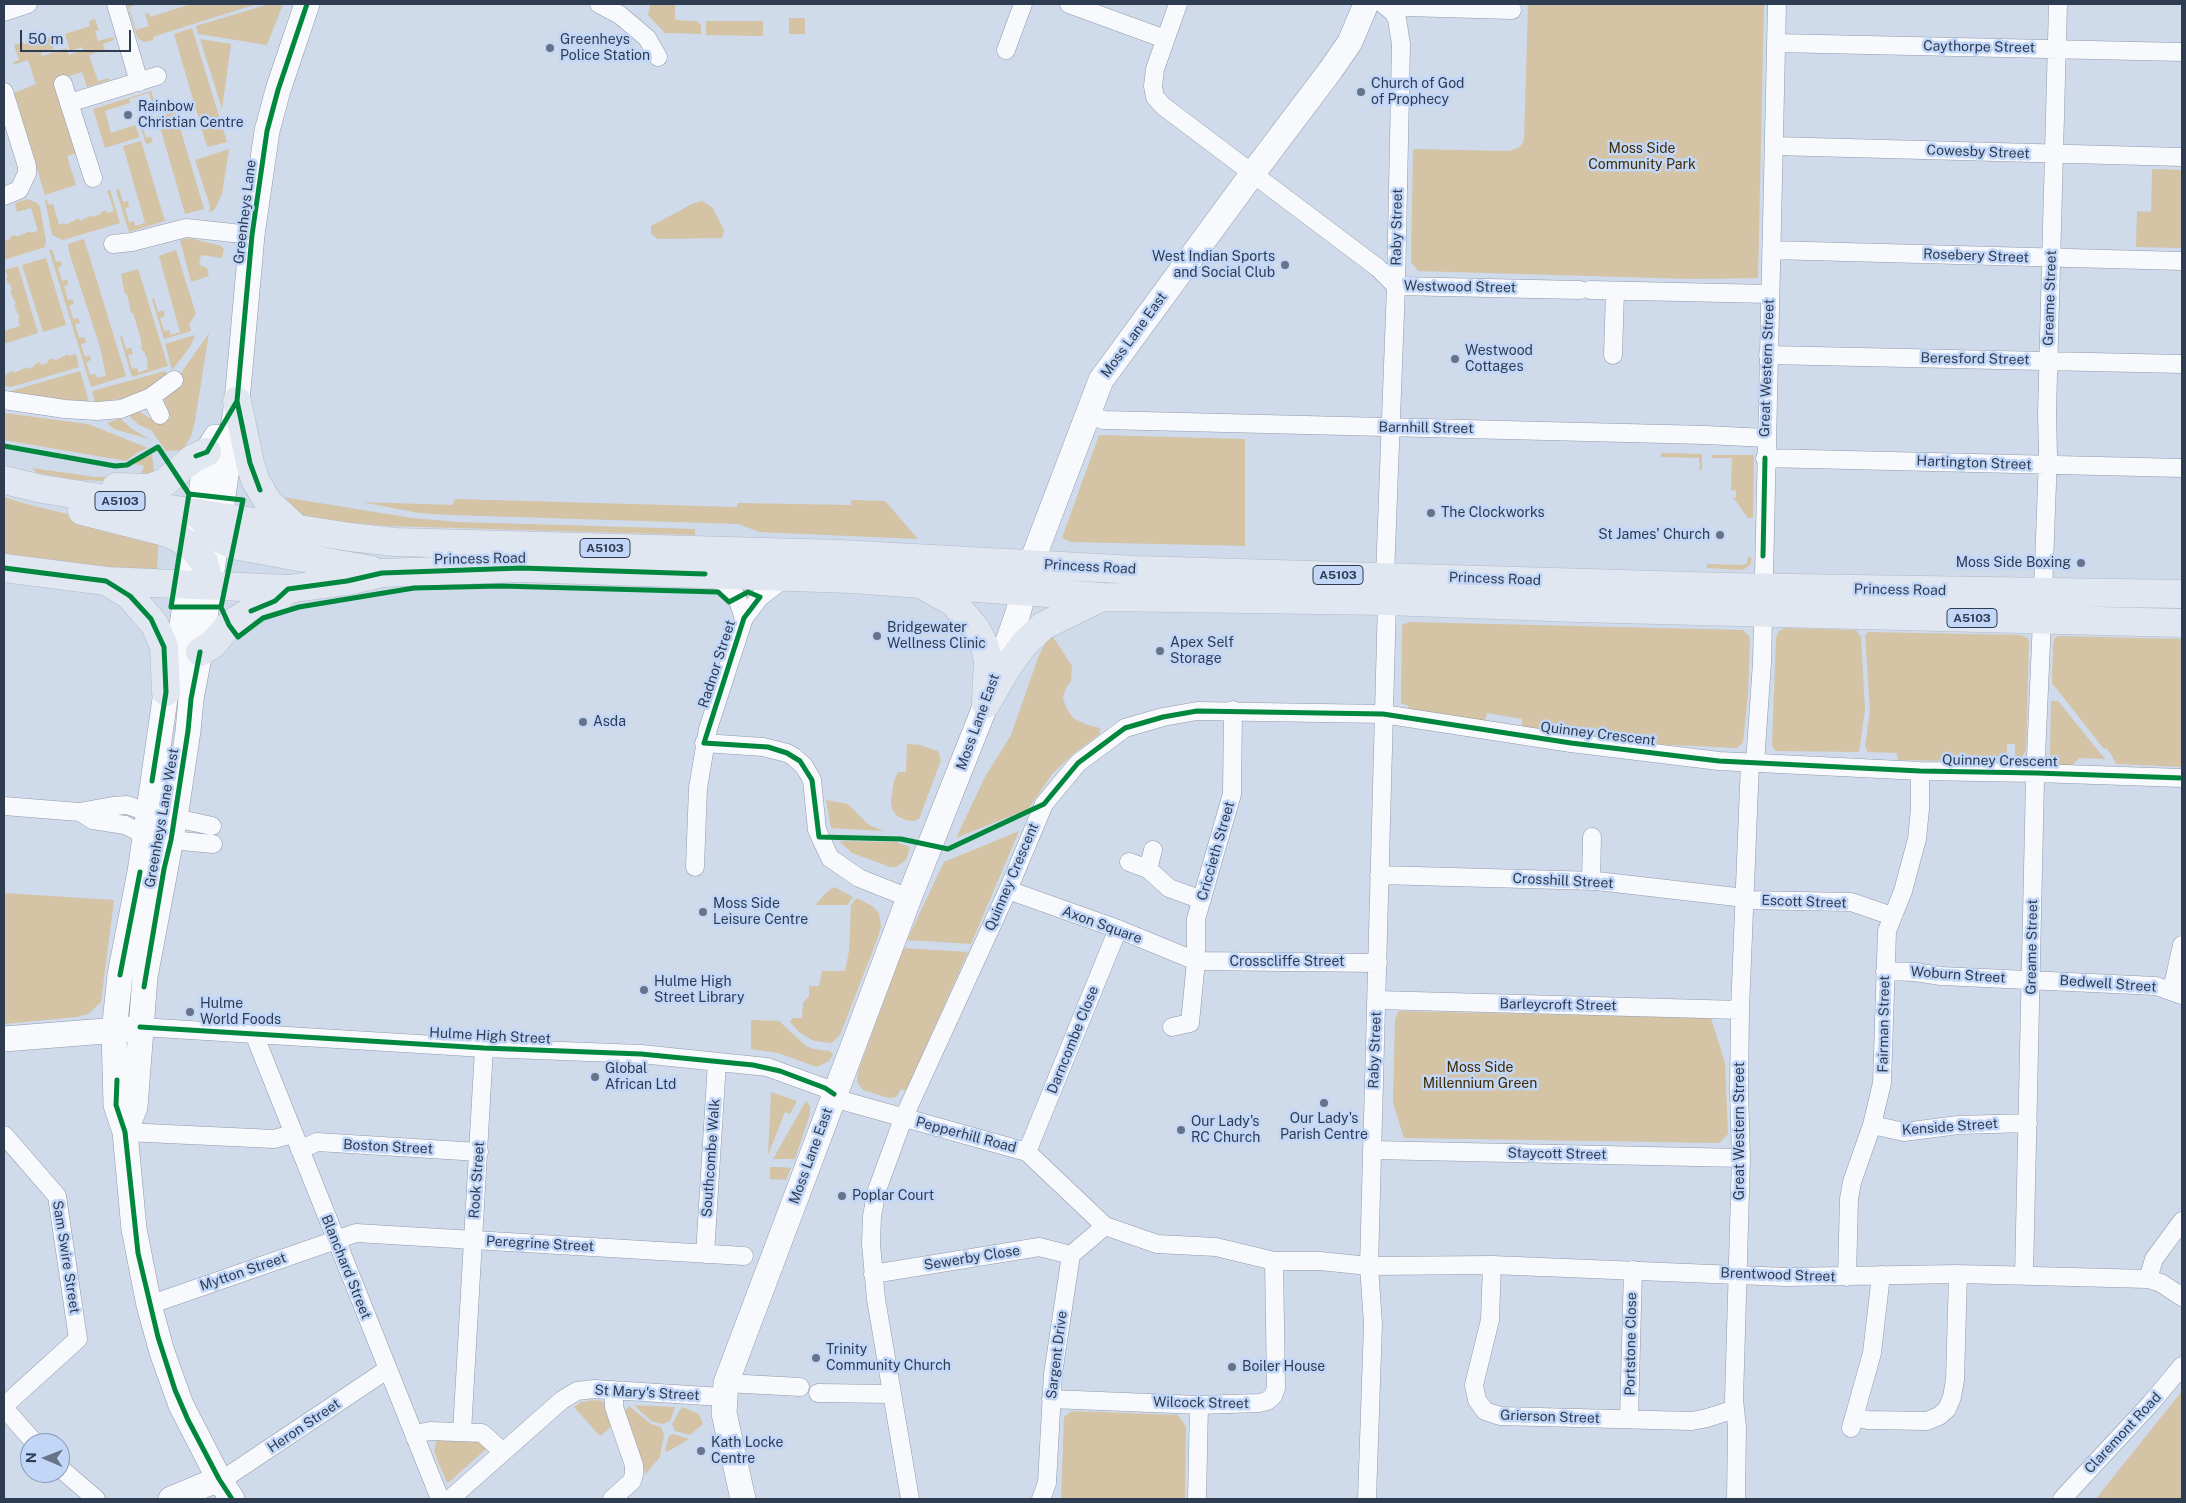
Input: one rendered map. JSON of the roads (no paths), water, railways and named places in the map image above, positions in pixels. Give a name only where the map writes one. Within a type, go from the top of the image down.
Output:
[{"type":"highway","points":[[237,401],[255,480],[268,502],[296,528]]},
{"type":"highway","points":[[42,489],[72,485],[149,488],[168,481],[192,459],[207,452]]},
{"type":"highway","points":[[4,480],[58,505],[161,531],[177,537],[207,529],[233,545],[382,573]]},
{"type":"highway","name":"Princess Road","points":[[4,480],[207,529],[296,528],[350,538],[394,542],[830,553],[1136,570],[1386,589],[1763,600],[2042,620],[2182,623]]},
{"type":"highway","points":[[199,585],[204,562],[207,529]]},
{"type":"highway","name":"Princess Road","points":[[4,568],[106,581],[288,589],[347,581],[382,573],[521,568],[852,579],[1103,597],[1386,589]]},
{"type":"highway","points":[[106,581],[130,596],[155,625],[164,647],[166,692]]},
{"type":"highway","points":[[918,584],[953,602],[976,629],[985,647],[988,661],[986,704]]},
{"type":"highway","points":[[200,652],[213,644],[229,624],[251,611],[275,601],[288,589]]},
{"type":"highway","name":"Princess Road","points":[[1763,600],[2043,592],[2182,594]]},
{"type":"highway","points":[[986,704],[1008,666],[1024,644],[1043,626],[1103,597]]},
{"type":"street","points":[[4,12],[28,4]]},
{"type":"street","points":[[116,4],[140,82]]},
{"type":"street","name":"Greenheys Lane","points":[[207,529],[237,401],[252,235],[267,132],[278,90],[307,4]]},
{"type":"street","points":[[599,4],[623,10],[647,38],[658,57]]},
{"type":"street","points":[[1006,50],[1023,4]]},
{"type":"street","points":[[1069,4],[1165,39]]},
{"type":"street","name":"Westwood Street","points":[[1178,4],[1156,69],[1153,86],[1155,96],[1163,106],[1378,268],[1396,286],[1770,294]]},
{"type":"street","name":"Moss Lane East","points":[[743,1499],[728,1438],[725,1390],[834,1094],[986,704],[1024,592],[1031,564],[1101,380],[1115,358],[1335,64],[1350,42],[1366,4]]},
{"type":"street","name":"Great Western Street","points":[[1736,1499],[1737,1441],[1735,1409],[1741,1158],[1739,1090],[1740,1010],[1752,762],[1760,711],[1777,4]]},
{"type":"street","name":"Greame Street","points":[[2043,592],[2048,465],[2048,361],[2058,4]]},
{"type":"street","points":[[1388,8],[1406,6],[1512,10]]},
{"type":"street","name":"Raby Street","points":[[1366,1499],[1373,1324],[1369,1266],[1401,44],[1400,28],[1388,8]]},
{"type":"street","name":"Caythorpe Street","points":[[1776,43],[2182,52]]},
{"type":"street","points":[[69,103],[157,76]]},
{"type":"street","points":[[63,84],[92,178]]},
{"type":"street","points":[[4,92],[27,166],[25,181],[11,193]]},
{"type":"street","name":"Cowesby Street","points":[[1774,146],[2182,157]]},
{"type":"street","points":[[113,244],[132,242],[186,228],[252,235]]},
{"type":"street","name":"Rosebery Street","points":[[1771,250],[2182,261]]},
{"type":"street","points":[[1613,355],[1615,291]]},
{"type":"street","name":"Beresford Street","points":[[1768,355],[2182,364]]},
{"type":"street","points":[[4,400],[65,409],[97,411],[121,409],[151,397],[174,380]]},
{"type":"street","points":[[151,397],[160,415]]},
{"type":"street","name":"Greenheys Lane","points":[[207,529],[207,452],[237,401]]},
{"type":"street","name":"Barnhill Street","points":[[1087,415],[1097,420],[1766,438]]},
{"type":"street","name":"Hartington Street","points":[[1765,458],[2182,468]]},
{"type":"street","name":"Radnor Street","points":[[705,574],[726,583],[737,598],[744,618]]},
{"type":"street","name":"Radnor Street","points":[[695,867],[698,788],[704,743],[744,618],[760,597],[784,578]]},
{"type":"street","name":"Greenheys Lane West","points":[[125,1132],[135,1106],[145,977],[173,829],[188,731],[191,698],[200,652],[199,585]]},
{"type":"street","name":"Greenheys Lane West","points":[[199,585],[166,692],[140,872],[120,975],[114,1032],[116,1106],[125,1132],[134,1229],[150,1305],[175,1390],[218,1479],[232,1499]]},
{"type":"street","name":"Greame Street","points":[[2024,1276],[2036,773],[2042,620]]},
{"type":"street","name":"Quinney Crescent","points":[[910,1499],[891,1394],[873,1274],[872,1216],[877,1190],[903,1119],[1008,890],[1044,804],[1078,762],[1125,728],[1163,717],[1198,711],[1232,710],[1383,714],[1571,743],[1719,761],[1920,772],[2036,773],[2182,778]]},
{"type":"street","name":"Criccieth Street","points":[[1172,1027],[1190,1023],[1196,961],[1196,919],[1232,794],[1232,710]]},
{"type":"street","points":[[704,743],[763,746],[794,756],[804,766],[812,780],[817,830],[830,858],[859,878],[909,898]]},
{"type":"street","name":"Fairman Street","points":[[1846,1277],[1849,1199],[1852,1182],[1872,1125],[1882,1083],[1887,931],[1903,891],[1917,839],[1920,809],[1920,772]]},
{"type":"street","points":[[4,806],[79,812],[127,805],[146,823]]},
{"type":"street","points":[[79,812],[93,820],[124,825],[146,823],[173,829],[214,844]]},
{"type":"street","points":[[173,829],[212,826]]},
{"type":"street","points":[[1591,881],[1592,837]]},
{"type":"street","points":[[1148,869],[1153,850]]},
{"type":"street","points":[[1129,862],[1148,869],[1168,888],[1202,900]]},
{"type":"street","name":"Crosshill Street","points":[[1379,875],[1591,881],[1745,899]]},
{"type":"street","name":"Axon Square","points":[[1008,890],[1118,929],[1196,961]]},
{"type":"street","name":"Escott Street","points":[[1745,899],[1851,902],[1892,916]]},
{"type":"street","name":"Darncombe Close","points":[[1027,1152],[1118,929]]},
{"type":"street","points":[[2177,992],[2182,945]]},
{"type":"street","name":"Crosscliffe Street","points":[[1196,961],[1378,963]]},
{"type":"street","name":"Woburn Street","points":[[1885,971],[1915,972],[1941,976],[2032,979]]},
{"type":"street","name":"Bedwell Street","points":[[2032,979],[2147,985],[2177,992]]},
{"type":"street","name":"Barleycroft Street","points":[[1377,1000],[1740,1010]]},
{"type":"street","points":[[4,1040],[114,1032],[140,1027]]},
{"type":"street","name":"Hulme High Street","points":[[140,1027],[484,1048],[641,1054],[753,1065],[774,1069],[825,1088],[834,1094]]},
{"type":"street","name":"Blanchard Street","points":[[254,1034],[440,1499]]},
{"type":"street","name":"Rook Street","points":[[462,1432],[484,1048]]},
{"type":"street","name":"Southcombe Walk","points":[[705,1254],[717,1062]]},
{"type":"street","name":"Pepperhill Road","points":[[834,1094],[844,1101],[903,1119],[1027,1152],[1105,1226],[1157,1244],[1216,1246],[1274,1261],[1320,1261],[1369,1266]]},
{"type":"street","name":"Kenside Street","points":[[1872,1125],[1904,1132],[1958,1125],[2028,1123]]},
{"type":"street","name":"Boston Street","points":[[125,1132],[479,1152]]},
{"type":"street","name":"Sam Swire Street","points":[[4,1407],[78,1339],[57,1196],[7,1146]]},
{"type":"street","name":"Staycott Street","points":[[1372,1150],[1741,1158]]},
{"type":"street","points":[[2148,1278],[2154,1259],[2182,1221]]},
{"type":"street","points":[[1071,1255],[1105,1226]]},
{"type":"street","name":"Peregrine Street","points":[[336,1240],[356,1234],[744,1256]]},
{"type":"street","name":"Mytton Street","points":[[150,1305],[336,1240]]},
{"type":"street","name":"Sewerby Close","points":[[873,1274],[1039,1247],[1071,1255]]},
{"type":"street","name":"Sargent Drive","points":[[1041,1499],[1047,1482],[1051,1399],[1058,1332],[1071,1255]]},
{"type":"street","name":"Wilcock Street","points":[[1051,1399],[1199,1405],[1259,1403],[1267,1401],[1273,1396],[1276,1388],[1274,1261]]},
{"type":"street","name":"Brentwood Street","points":[[1369,1266],[1492,1265],[1846,1277],[1958,1274],[2148,1278],[2161,1283],[2182,1297]]},
{"type":"street","name":"Grierson Street","points":[[1492,1265],[1490,1320],[1474,1385],[1477,1400],[1485,1411],[1500,1416],[1692,1421],[1735,1409]]},
{"type":"street","name":"Portstone Close","points":[[1630,1418],[1633,1270]]},
{"type":"street","points":[[1881,1275],[1872,1353],[1852,1422],[1868,1420],[1927,1422],[1939,1416],[1947,1409],[1955,1380],[1958,1274]]},
{"type":"street","name":"Claremont Road","points":[[2062,1499],[2151,1403],[2182,1366]]},
{"type":"street","name":"Heron Street","points":[[218,1479],[230,1474],[388,1369]]},
{"type":"street","name":"St Mary's Street","points":[[450,1499],[571,1394],[594,1388],[614,1390],[725,1390],[800,1387]]},
{"type":"street","points":[[612,1499],[632,1481],[634,1474],[634,1465],[614,1407],[614,1390]]},
{"type":"street","points":[[818,1393],[891,1394]]},
{"type":"street","points":[[1197,1499],[1199,1405]]},
{"type":"street","points":[[4,1407],[26,1433]]},
{"type":"street","points":[[415,1438],[420,1433],[428,1431],[485,1434],[503,1452]]},
{"type":"street","points":[[70,1477],[96,1499]]},
{"type":"street","points":[[171,1499],[218,1479]]},
{"type":"place","name":"Greenheys Police Station","points":[[550,48]]},
{"type":"place","name":"Church of God of Prophecy","points":[[1361,92]]},
{"type":"place","name":"Rainbow Christian Centre","points":[[128,115]]},
{"type":"place","name":"West Indian Sports and Social Club","points":[[1285,265]]},
{"type":"place","name":"Westwood Cottages","points":[[1455,359]]},
{"type":"place","name":"The Clockworks","points":[[1431,513]]},
{"type":"place","name":"St James' Church","points":[[1720,535]]},
{"type":"place","name":"Moss Side Boxing","points":[[2081,563]]},
{"type":"place","name":"Bridgewater Wellness Clinic","points":[[877,636]]},
{"type":"place","name":"Apex Self Storage","points":[[1160,651]]},
{"type":"place","name":"Asda","points":[[583,722]]},
{"type":"place","name":"Moss Side Leisure Centre","points":[[703,912]]},
{"type":"place","name":"Hulme High Street Library","points":[[644,990]]},
{"type":"place","name":"Hulme World Foods","points":[[190,1012]]},
{"type":"place","name":"Global African Ltd","points":[[595,1077]]},
{"type":"place","name":"Our Lady's Parish Centre","points":[[1324,1103]]},
{"type":"place","name":"Our Lady's RC Church","points":[[1181,1130]]},
{"type":"place","name":"Poplar Court","points":[[842,1196]]},
{"type":"place","name":"Trinity Community Church","points":[[816,1358]]},
{"type":"place","name":"Boiler House","points":[[1232,1367]]},
{"type":"place","name":"Kath Locke Centre","points":[[701,1451]]},
{"type":"park label","name":"Moss Side Community Park","points":[[1642,158]]},
{"type":"park label","name":"Moss Side Millennium Green","points":[[1480,1076]]}]
